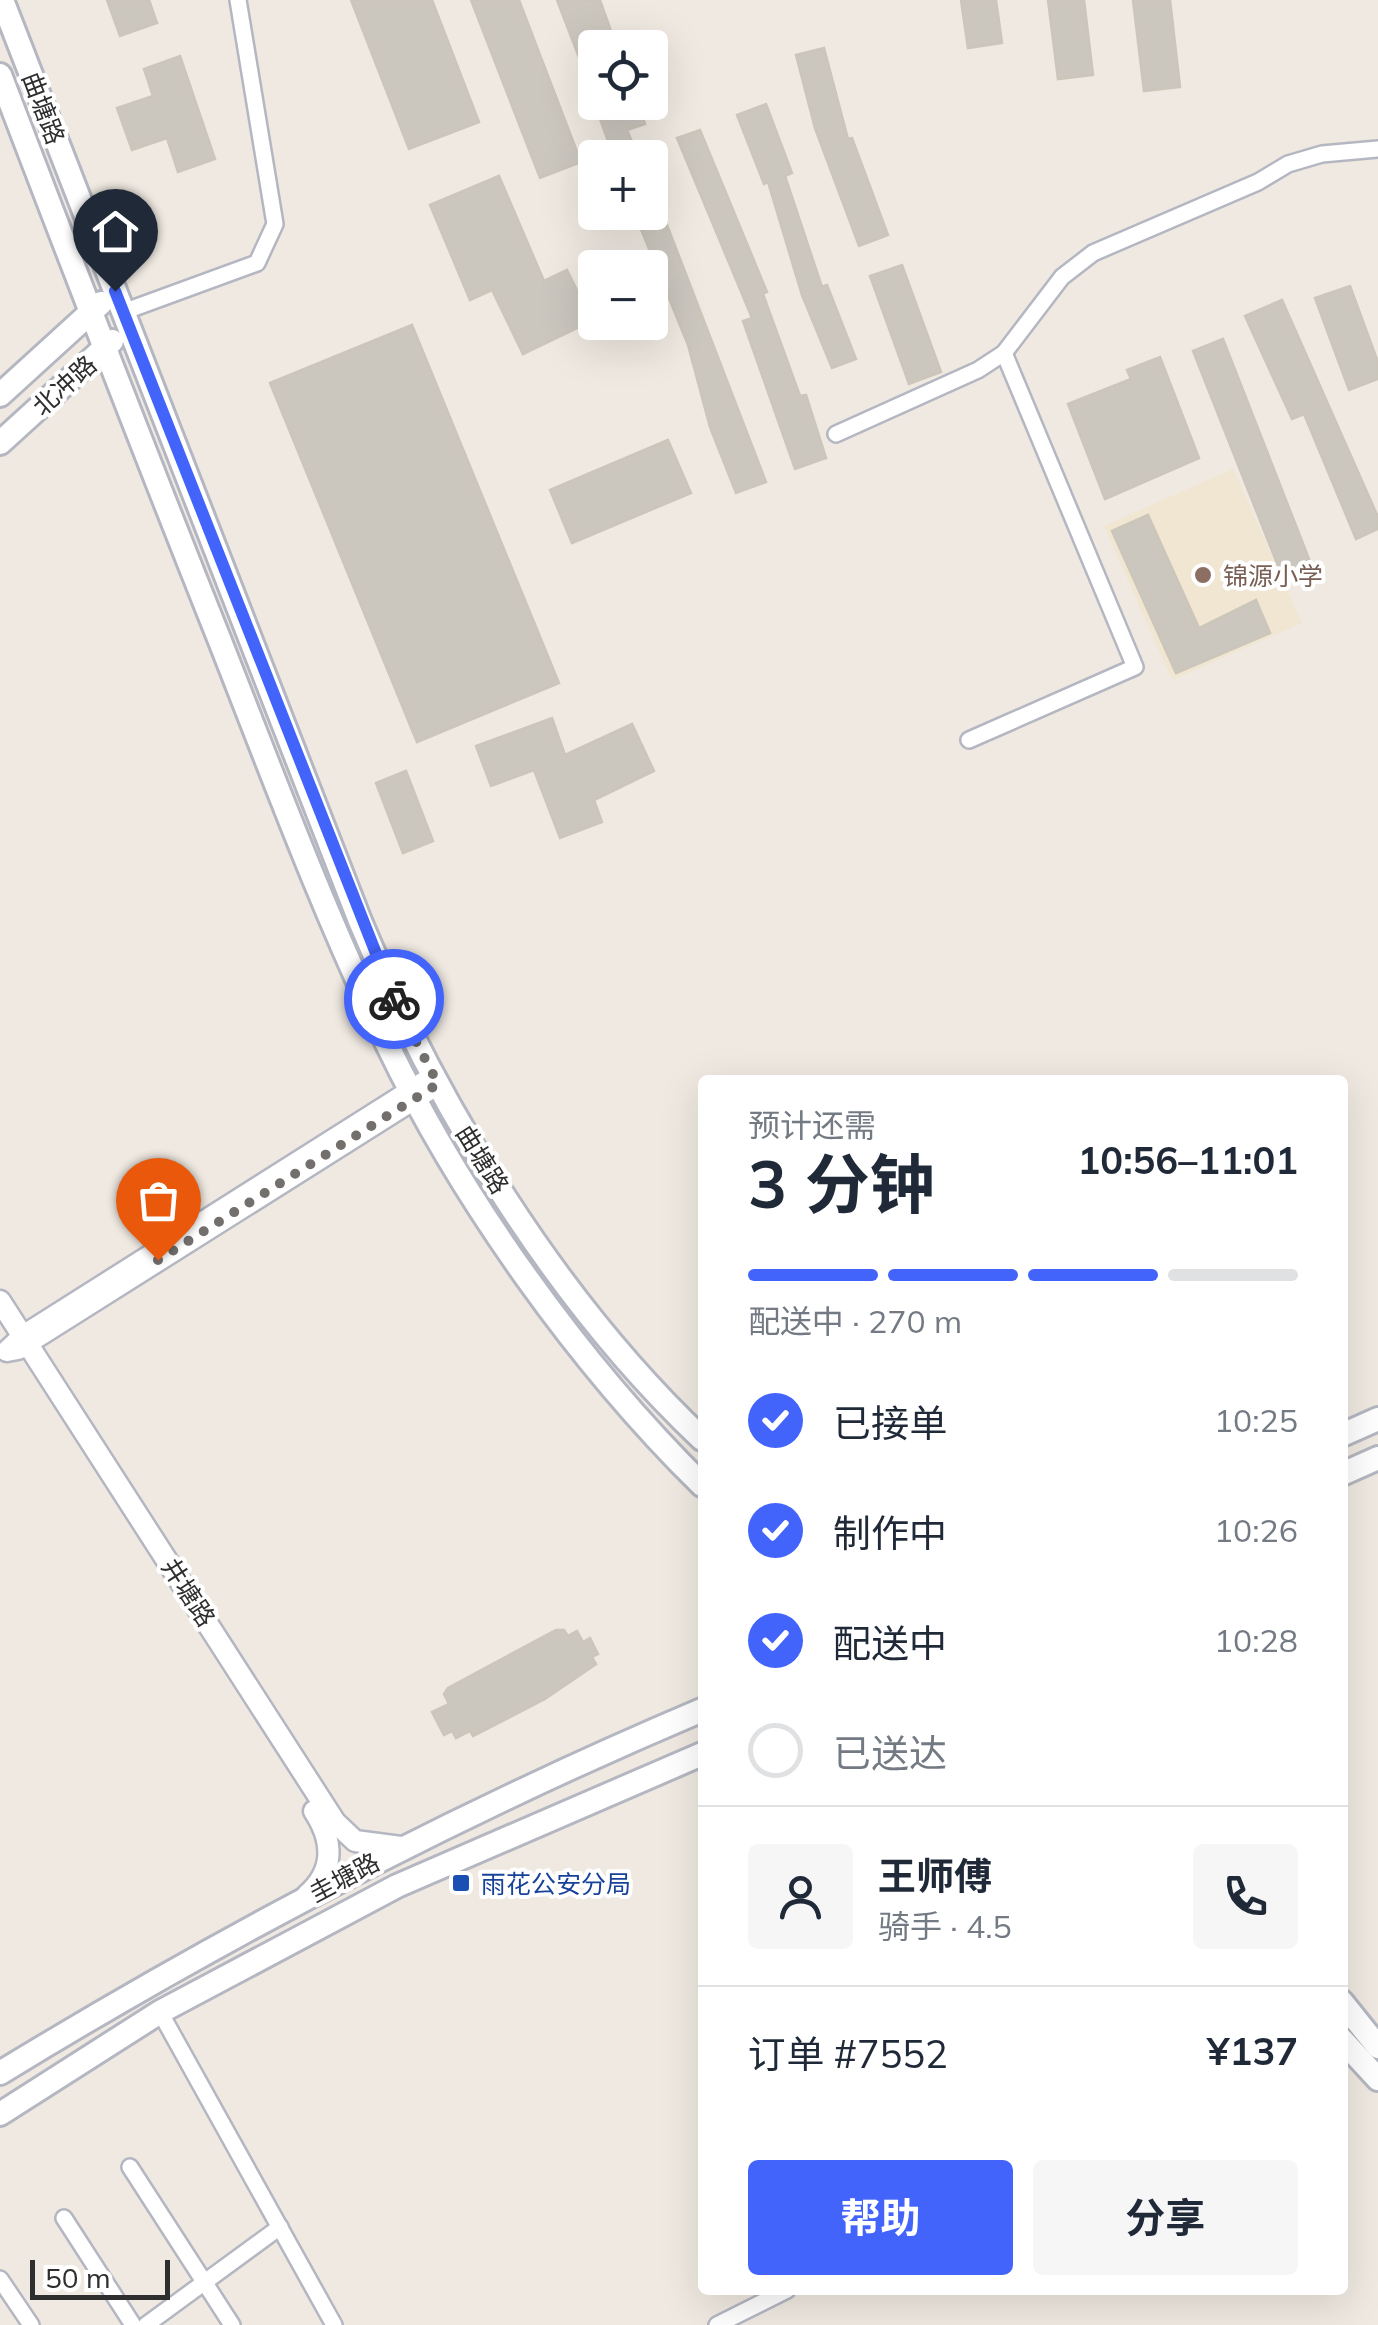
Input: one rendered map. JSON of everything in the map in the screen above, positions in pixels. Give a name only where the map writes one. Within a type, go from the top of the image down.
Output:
[{"type":"main road","name":"曲塘路","points":[[2,0],[360,920],[436,1080],[499,1186],[578,1297],[698,1433]]},
{"type":"main road","name":"曲塘路","points":[[0,76],[332,923],[414,1094],[447,1156],[570,1335],[698,1480]]},
{"type":"main road","name":"北冲路","points":[[0,395],[90,313],[122,310]]},
{"type":"main road","name":"北冲路","points":[[0,443],[104,348],[122,310]]},
{"type":"main road","points":[[1348,1433],[1378,1420]]},
{"type":"main road","points":[[1348,1471],[1378,1458]]},
{"type":"main road","name":"圭塘路","points":[[0,2072],[186,1961],[305,1897],[401,1848],[698,1712]]},
{"type":"main road","name":"圭塘路","points":[[0,2114],[160,2012],[397,1886],[698,1756]]},
{"type":"main road","points":[[1348,2010],[1378,2047]]},
{"type":"main road","points":[[1348,2046],[1378,2079]]},
{"type":"street","points":[[122,310],[258,263],[275,224],[238,0]]},
{"type":"street","points":[[836,434],[978,370],[1004,354],[1062,277],[1093,253],[1258,182],[1288,164],[1322,154],[1378,149]]},
{"type":"street","points":[[969,740],[1135,667],[1004,354]]},
{"type":"street","points":[[15,1346],[436,1080]]},
{"type":"street","name":"井塘路","points":[[0,1301],[15,1346],[335,1822],[355,1842],[401,1848]]},
{"type":"street","name":"井塘路","points":[[0,1320],[324,1826],[328,1868],[305,1897]]},
{"type":"street","points":[[160,2012],[334,2325]]},
{"type":"street","points":[[130,2168],[232,2325]]},
{"type":"street","points":[[64,2218],[133,2325]]},
{"type":"street","points":[[146,2325],[280,2228]]},
{"type":"street","points":[[0,2279],[31,2325]]},
{"type":"street","points":[[717,2325],[777,2295]]},
{"type":"shaded area","name":"锦源小学","points":[[1233,469],[1302,623],[1172,680],[1104,526]]},
{"type":"building","points":[[107,0],[149,0],[157,23],[120,36]]},
{"type":"building","points":[[351,0],[432,0],[479,122],[409,149]]},
{"type":"building","points":[[471,0],[519,0],[578,154],[578,163],[540,178]]},
{"type":"building","points":[[557,0],[600,0],[611,30],[578,30],[578,55]]},
{"type":"building","points":[[961,0],[996,0],[1002,43],[968,48]]},
{"type":"building","points":[[1048,0],[1084,0],[1093,75],[1058,79]]},
{"type":"building","points":[[1133,0],[1170,0],[1180,87],[1144,91]]},
{"type":"building","points":[[824,48],[848,139],[852,138],[888,235],[859,246],[815,128],[796,55]]},
{"type":"building","points":[[180,56],[215,159],[178,172],[167,138],[132,150],[117,108],[153,96],[144,69]]},
{"type":"building","points":[[766,104],[792,173],[785,176],[822,287],[827,285],[856,359],[832,368],[802,295],[768,182],[764,184],[737,115]]},
{"type":"building","points":[[600,120],[644,120],[645,124],[627,130],[631,140],[608,140]]},
{"type":"building","points":[[700,130],[767,292],[763,294],[800,396],[806,395],[826,458],[795,469],[743,321],[752,318],[677,138]]},
{"type":"building","points":[[499,176],[544,281],[567,270],[578,292],[578,328],[523,354],[492,290],[470,300],[430,205]]},
{"type":"building","points":[[668,228],[766,482],[736,493],[710,427],[688,345],[668,296],[668,250],[649,250],[641,230]]},
{"type":"building","points":[[902,265],[941,372],[909,384],[870,276]]},
{"type":"building","points":[[1350,286],[1378,362],[1378,379],[1349,390],[1315,298]]},
{"type":"building","points":[[1282,300],[1378,517],[1378,529],[1356,539],[1304,414],[1292,419],[1245,316]]},
{"type":"building","points":[[412,325],[559,683],[417,742],[270,383]]},
{"type":"building","points":[[1223,339],[1311,564],[1282,576],[1193,351]]},
{"type":"building","points":[[1160,357],[1199,458],[1105,499],[1068,404],[1131,379],[1127,370]]},
{"type":"building","points":[[668,440],[691,493],[572,543],[550,490]]},
{"type":"building","points":[[1148,515],[1199,628],[1256,600],[1270,633],[1176,673],[1112,531]]},
{"type":"building","points":[[552,718],[565,755],[632,724],[654,771],[594,800],[602,822],[560,838],[534,770],[491,786],[476,746]]},
{"type":"building","points":[[406,771],[433,841],[403,853],[376,783]]},
{"type":"building","points":[[556,1630],[564,1630],[568,1636],[577,1631],[583,1642],[590,1638],[598,1654],[592,1657],[596,1664],[545,1699],[473,1736],[470,1731],[456,1738],[452,1731],[444,1735],[432,1712],[449,1704],[444,1694],[448,1688]]},
{"type":"way so far","points":[[158,1260],[438,1084],[394,999]]},
{"type":"place","name":"锦源小学","points":[[1203,575]]},
{"type":"place","name":"雨花公安分局","points":[[461,1883]]},
{"type":"route","points":[[115,291],[394,999]]}]
